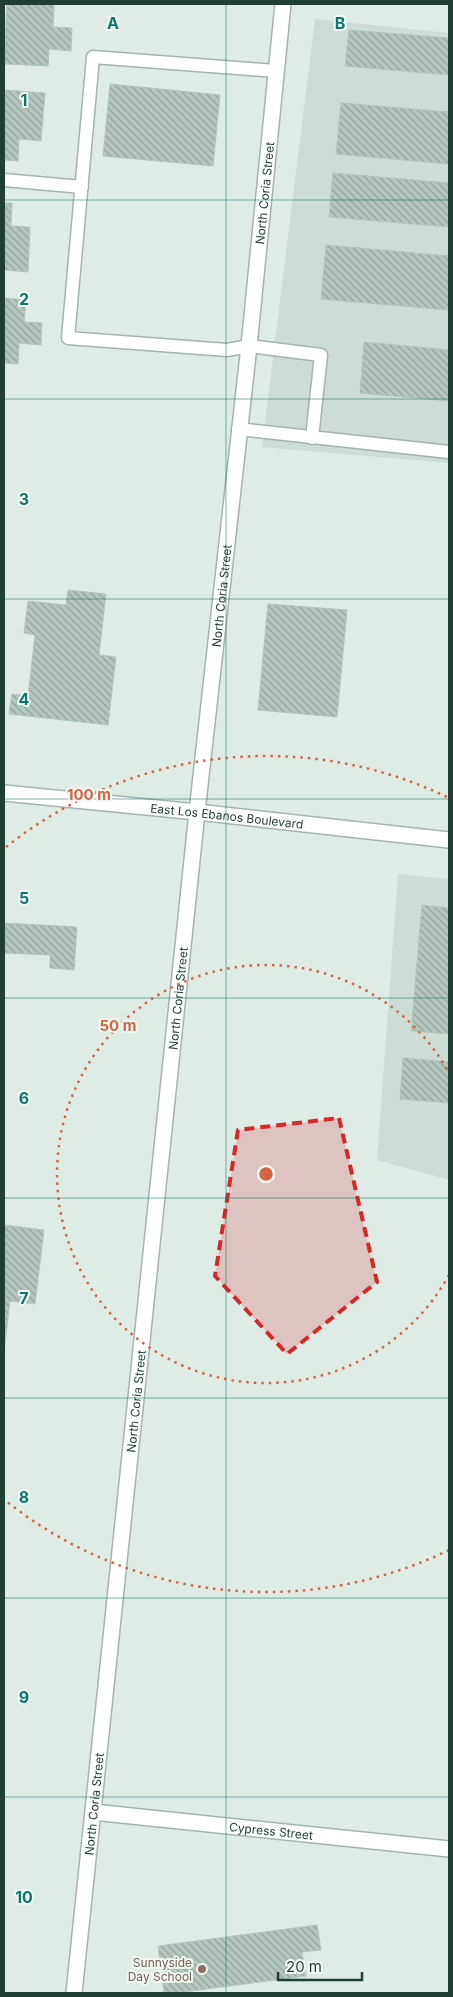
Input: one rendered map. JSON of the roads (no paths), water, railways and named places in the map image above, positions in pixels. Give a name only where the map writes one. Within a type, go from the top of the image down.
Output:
[{"type":"street","name":"North Coria Street","points":[[74,1993],[197,812],[238,429],[249,346],[283,4]]},
{"type":"street","name":"East Los Ebanos Boulevard","points":[[4,793],[449,840]]},
{"type":"street","name":"Cypress Street","points":[[93,1812],[449,1849]]},
{"type":"lane","points":[[276,71],[93,57],[68,338],[227,350],[249,346],[322,355],[312,438]]},
{"type":"lane","points":[[4,180],[82,187]]},
{"type":"lane","points":[[238,429],[449,452]]},
{"type":"place","name":"Sunnyside Day School","points":[[202,1969]]}]
